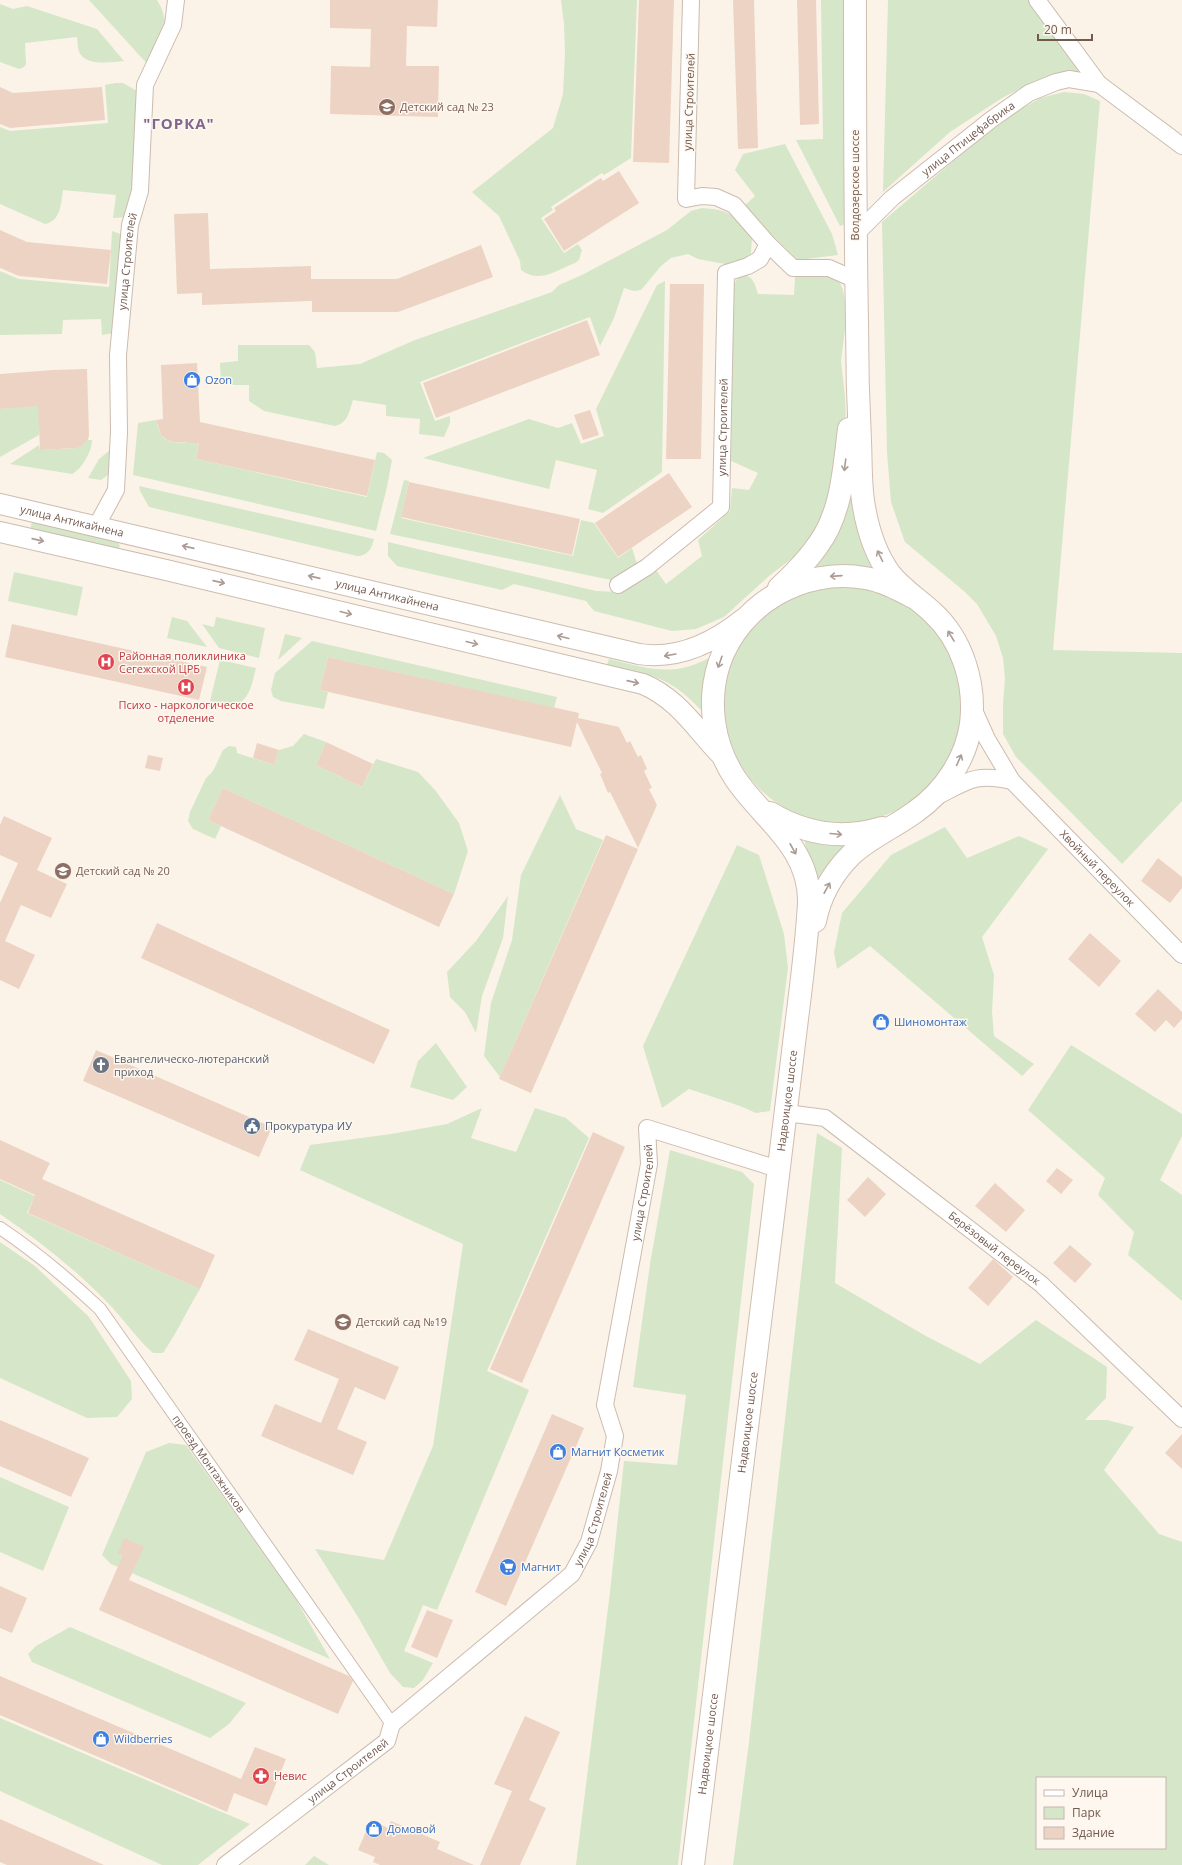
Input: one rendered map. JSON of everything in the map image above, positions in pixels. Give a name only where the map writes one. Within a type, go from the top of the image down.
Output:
[{"type":"main road","name":"Волдозерское шоссе","points":[[855,0],[855,235],[857,371]]},
{"type":"main road","points":[[802,979],[818,903],[834,876],[852,853],[893,825],[914,813],[933,798],[946,782],[960,758],[970,726],[972,705],[969,679],[962,655],[950,632],[933,613],[899,585],[888,571],[879,555],[872,536],[864,506],[857,371]]},
{"type":"main road","points":[[802,979],[809,898],[807,882],[794,848],[735,779],[723,757],[715,727],[713,696],[719,666],[732,637],[741,624],[805,562],[819,544],[828,528],[844,473],[857,371]]},
{"type":"main road","points":[[766,600],[791,586],[815,578],[841,576],[866,578],[891,585],[913,597]]},
{"type":"main road","points":[[751,797],[770,814],[793,826],[818,833],[843,835],[869,832],[893,825]]},
{"type":"main road","name":"Надвоицкое шоссе","points":[[692,1865],[802,979]]},
{"type":"street","name":"улица Строителей","points":[[692,0],[686,199],[702,196],[716,197],[734,205],[768,244],[793,268],[829,268],[856,280]]},
{"type":"street","name":"улица Птицефабрика","points":[[1036,0],[1099,84],[1182,146]]},
{"type":"street","name":"улица Строителей","points":[[97,525],[116,490],[119,432],[118,355],[130,225],[140,191],[145,85],[173,25],[173,3]]},
{"type":"street","name":"улица Птицефабрика","points":[[855,235],[892,198],[986,124],[1029,94],[1056,82],[1069,80],[1099,84]]},
{"type":"street","name":"улица Строителей","points":[[618,585],[647,567],[721,507],[726,273],[748,266],[760,259],[768,244]]},
{"type":"street","name":"улица Антикайнена","points":[[0,504],[97,525],[601,646],[651,656],[678,654],[712,640],[729,630],[766,600]]},
{"type":"street","points":[[0,532],[130,561],[643,684],[667,696],[678,705],[723,757]]},
{"type":"street","points":[[130,561],[136,535]]},
{"type":"street","name":"Хвойный переулок","points":[[972,705],[987,739],[1012,782],[1182,955]]},
{"type":"street","points":[[933,798],[972,779],[993,777],[1012,782]]},
{"type":"street","name":"Берёзовый переулок","points":[[786,1113],[824,1118],[1041,1284],[1182,1419]]},
{"type":"street","name":"улица Строителей","points":[[226,1865],[387,1741],[392,1724],[572,1574],[589,1542],[606,1486],[615,1436],[605,1405],[649,1164],[647,1128],[778,1169]]},
{"type":"street","name":"проезд Монтажников","points":[[0,1228],[25,1245],[67,1278],[100,1309],[392,1724]]},
{"type":"green space","points":[[89,0],[157,0],[162,9],[165,26],[164,34],[150,67]]},
{"type":"green space","points":[[561,0],[637,0],[631,158],[604,175],[602,173],[551,207],[553,210],[541,218],[564,253],[578,244],[582,250],[579,260],[575,263],[555,272],[541,276],[534,276],[521,270],[520,261],[499,216],[472,192],[553,128],[563,94],[565,53]]},
{"type":"green space","points":[[821,0],[847,0],[849,223],[840,226],[796,140],[823,139]]},
{"type":"green space","points":[[888,0],[1028,0],[1082,73],[1054,74],[1035,81],[1002,98],[950,132],[883,192]]},
{"type":"green space","points":[[0,4],[13,9],[27,6],[97,29],[124,61],[90,61],[81,55],[77,37],[25,43],[26,64],[24,67],[19,69],[0,62]]},
{"type":"green space","points":[[123,83],[137,91],[136,169],[128,217],[113,218],[116,195],[63,190],[61,206],[57,215],[50,222],[45,224],[0,204],[0,127],[10,131],[108,123],[105,85]]},
{"type":"green space","points":[[1064,92],[1084,94],[1100,101],[1053,650],[1182,653],[1182,801],[1122,864],[1016,757],[1003,734],[1005,679],[1003,658],[996,636],[977,604],[965,592],[905,542],[891,502],[887,452],[882,222],[972,145],[1015,113],[1040,98]]},
{"type":"green space","points":[[785,144],[832,234],[838,255],[798,260],[743,207],[755,196],[735,170],[743,154]]},
{"type":"green space","points":[[702,208],[720,210],[736,219],[752,237],[751,253],[744,259],[730,265],[698,259],[688,254],[671,258],[661,266],[641,290],[634,291],[624,288],[614,318],[600,346],[590,317],[420,382],[435,421],[450,416],[450,423],[444,437],[419,434],[420,419],[386,416],[386,405],[353,400],[345,420],[339,425],[335,426],[264,411],[249,401],[249,385],[221,385],[220,363],[238,361],[238,345],[309,345],[315,352],[317,368],[360,364],[415,340],[552,292],[559,285],[582,275],[667,230],[691,211]]},
{"type":"green space","points":[[112,231],[126,236],[114,333],[102,335],[101,319],[63,320],[62,334],[0,335],[0,271],[19,279],[109,287]]},
{"type":"green space","points":[[802,274],[827,275],[840,283],[843,290],[847,313],[841,361],[846,422],[841,478],[807,547],[769,576],[724,617],[696,629],[672,631],[594,611],[586,601],[514,584],[502,590],[397,566],[388,556],[388,542],[596,591],[621,592],[656,570],[666,584],[702,556],[698,540],[730,511],[732,488],[749,490],[758,473],[731,461],[733,288],[736,280],[744,275],[747,276],[754,282],[758,294],[794,295],[795,277]]},
{"type":"green space","points":[[665,281],[662,472],[603,513],[588,509],[597,470],[556,460],[549,489],[423,458],[529,419],[558,428],[572,423],[581,444],[604,436],[596,409],[657,285]]},
{"type":"green space","points":[[54,404],[56,428],[39,429],[39,435],[0,457],[0,409]]},
{"type":"green space","points":[[156,420],[162,436],[169,441],[186,443],[188,436],[200,437],[196,459],[367,497],[377,452],[384,453],[392,460],[376,531],[133,475],[138,423]]},
{"type":"green space","points":[[88,440],[92,440],[92,444],[88,454],[83,464],[76,472],[72,474],[10,464],[39,445],[40,450],[77,448]]},
{"type":"green space","points":[[110,450],[108,475],[101,480],[88,478],[99,459]]},
{"type":"green space","points":[[849,454],[884,577],[803,570]]},
{"type":"green space","points":[[404,480],[409,481],[401,518],[573,556],[581,520],[594,523],[618,558],[632,548],[638,567],[611,580],[390,534]]},
{"type":"green space","points":[[139,486],[374,539],[367,553],[357,556],[149,507],[140,491]]},
{"type":"green space","points":[[32,521],[117,541],[120,546],[118,550],[30,530]]},
{"type":"green space","points":[[14,572],[83,587],[77,616],[8,601]]},
{"type":"green space","points":[[831,585],[855,585],[878,590],[899,599],[919,612],[935,628],[948,648],[957,669],[962,692],[960,727],[953,750],[935,780],[919,796],[899,809],[878,818],[855,823],[831,823],[808,818],[787,809],[767,796],[751,780],[738,760],[729,739],[724,716],[724,692],[729,669],[738,648],[751,628],[767,612],[787,599],[808,590]]},
{"type":"green space","points":[[172,617],[187,621],[207,647],[167,638]]},
{"type":"green space","points":[[216,617],[265,628],[259,658],[219,648],[202,624],[214,627]]},
{"type":"green space","points":[[285,634],[302,638],[278,660]]},
{"type":"green space","points":[[312,641],[557,697],[554,708],[328,657],[320,690],[328,692],[324,709],[281,701],[273,697],[271,690],[275,673]]},
{"type":"green space","points":[[713,656],[702,688],[702,711],[680,690],[659,679],[636,671],[607,665],[609,659],[662,670],[674,669],[699,663]]},
{"type":"green space","points":[[220,660],[256,668],[251,686],[246,696],[238,704],[232,706],[210,701]]},
{"type":"green space","points":[[304,734],[326,742],[316,765],[362,787],[376,759],[418,772],[435,790],[459,823],[468,851],[454,894],[223,788],[208,820],[221,826],[215,839],[193,829],[188,821],[190,812],[206,778],[213,771],[223,750],[229,746],[236,747],[237,753],[274,765],[279,750],[293,746]]},
{"type":"green space","points":[[560,795],[576,829],[603,840],[500,1077],[484,1056],[491,1003],[512,940],[521,875]]},
{"type":"green space","points":[[945,827],[967,858],[1019,836],[1048,849],[982,937],[994,975],[992,1012],[994,1036],[1034,1064],[1022,1076],[870,946],[837,969],[834,952],[842,913],[891,855]]},
{"type":"green space","points":[[803,836],[849,841],[815,892],[812,868]]},
{"type":"green space","points":[[737,845],[759,855],[784,934],[788,968],[770,1111],[756,1113],[689,1089],[662,1108],[643,1046]]},
{"type":"green space","points":[[508,896],[503,938],[482,996],[476,1033],[465,1012],[450,997],[447,972],[476,941]]},
{"type":"green space","points":[[436,1043],[467,1087],[453,1100],[410,1087],[418,1061]]},
{"type":"green space","points":[[1071,1045],[1182,1114],[1182,1136],[1160,1180],[1182,1195],[1182,1301],[1128,1255],[1134,1232],[1098,1195],[1105,1178],[1028,1110]]},
{"type":"green space","points":[[482,1108],[471,1138],[516,1152],[535,1108],[566,1118],[589,1138],[487,1371],[529,1390],[437,1610],[423,1605],[404,1651],[433,1663],[423,1680],[414,1688],[403,1687],[390,1673],[358,1617],[315,1549],[384,1560],[433,1446],[463,1244],[300,1170],[310,1145],[391,1134],[447,1124]]},
{"type":"green space","points":[[817,1133],[842,1148],[835,1283],[924,1335],[980,1364],[1036,1320],[1107,1367],[1106,1398],[1085,1420],[1107,1420],[1134,1427],[1104,1470],[1159,1534],[1182,1542],[1182,1865],[733,1865],[749,1742]]},
{"type":"green space","points":[[670,1150],[742,1172],[754,1184],[678,1865],[576,1865],[610,1592],[624,1461],[677,1465],[686,1395],[633,1387],[650,1264]]},
{"type":"green space","points":[[0,1180],[35,1196],[27,1213],[200,1289],[163,1353],[153,1353],[81,1277],[42,1244],[0,1214]]},
{"type":"green space","points":[[0,1242],[35,1266],[89,1317],[131,1381],[132,1399],[117,1417],[87,1418],[0,1378]]},
{"type":"green space","points":[[169,1443],[186,1445],[294,1596],[330,1659],[111,1564],[102,1555],[146,1452]]},
{"type":"green space","points":[[0,1477],[69,1507],[43,1571],[0,1552]]},
{"type":"green space","points":[[70,1627],[246,1703],[229,1724],[210,1738],[32,1662],[28,1654],[36,1646]]},
{"type":"green space","points":[[0,1718],[250,1824],[198,1865],[162,1865],[0,1791]]},
{"type":"green space","points":[[314,1856],[329,1865],[305,1865]]},
{"type":"building","points":[[330,0],[438,0],[437,27],[407,26],[406,66],[439,66],[438,117],[330,114],[331,66],[370,67],[371,29],[330,28]]},
{"type":"building","points":[[639,0],[674,0],[669,163],[633,162]]},
{"type":"building","points":[[733,0],[754,0],[758,148],[738,149]]},
{"type":"building","points":[[797,0],[816,0],[819,124],[800,125]]},
{"type":"building","points":[[0,87],[13,93],[102,87],[105,120],[10,128],[0,124]]},
{"type":"building","points":[[619,171],[639,203],[564,251],[544,219],[556,211],[554,208],[585,188],[601,178],[603,181]]},
{"type":"building","points":[[208,213],[210,269],[311,266],[311,279],[397,279],[481,245],[493,277],[398,312],[312,312],[312,301],[202,305],[202,293],[177,294],[174,214]]},
{"type":"building","points":[[0,230],[27,242],[111,250],[107,284],[19,276],[0,268]]},
{"type":"building","points":[[670,284],[704,284],[701,459],[666,459]]},
{"type":"building","points":[[587,320],[600,355],[436,418],[423,383]]},
{"type":"building","points":[[197,363],[200,422],[375,460],[367,496],[196,459],[199,443],[174,442],[167,440],[161,435],[156,420],[163,419],[161,365]]},
{"type":"building","points":[[87,369],[89,435],[88,440],[77,448],[40,450],[38,406],[0,409],[0,374]]},
{"type":"building","points":[[590,410],[599,435],[583,440],[574,415]]},
{"type":"building","points":[[669,473],[692,507],[618,557],[595,523]]},
{"type":"building","points":[[409,482],[580,519],[572,555],[401,517]]},
{"type":"building","name":"Районная поликлиника Сегежской ЦРБ","points":[[12,624],[207,667],[199,700],[5,657]]},
{"type":"building","points":[[328,657],[579,713],[578,718],[619,727],[627,743],[630,741],[638,757],[641,755],[647,769],[644,771],[652,788],[649,789],[657,805],[638,848],[610,792],[608,793],[600,774],[602,773],[577,722],[571,747],[320,690]]},
{"type":"building","points":[[326,742],[373,764],[362,787],[316,765]]},
{"type":"building","points":[[257,743],[279,750],[274,765],[253,758]]},
{"type":"building","points":[[148,755],[163,758],[160,771],[145,768]]},
{"type":"building","points":[[223,788],[454,894],[439,927],[208,820]]},
{"type":"building","points":[[4,816],[52,838],[37,870],[67,884],[51,918],[21,905],[5,941],[35,955],[19,989],[0,980],[0,903],[18,863],[0,855],[0,825]]},
{"type":"building","points":[[606,835],[638,849],[531,1093],[499,1079]]},
{"type":"building","points":[[1158,858],[1182,877],[1182,888],[1170,903],[1141,881]]},
{"type":"building","points":[[157,923],[390,1030],[374,1064],[141,958]]},
{"type":"building","points":[[1090,933],[1121,961],[1099,987],[1068,959]]},
{"type":"building","points":[[1158,989],[1182,1012],[1182,1019],[1174,1028],[1166,1020],[1155,1032],[1135,1014]]},
{"type":"building","points":[[96,1050],[272,1127],[259,1157],[83,1081]]},
{"type":"building","points":[[593,1132],[625,1147],[522,1383],[490,1369]]},
{"type":"building","points":[[0,1140],[50,1163],[42,1179],[215,1255],[200,1289],[28,1213],[35,1195],[0,1179]]},
{"type":"building","points":[[1057,1168],[1073,1180],[1061,1194],[1046,1181]]},
{"type":"building","points":[[868,1177],[886,1194],[865,1217],[847,1200]]},
{"type":"building","points":[[995,1183],[1025,1210],[1006,1232],[975,1206]]},
{"type":"building","points":[[1070,1245],[1092,1264],[1075,1283],[1053,1263]]},
{"type":"building","points":[[993,1259],[1013,1277],[988,1306],[968,1288]]},
{"type":"building","points":[[308,1329],[399,1367],[385,1400],[355,1387],[337,1429],[367,1442],[353,1475],[261,1436],[275,1404],[321,1423],[339,1379],[294,1360]]},
{"type":"building","points":[[552,1414],[584,1428],[506,1606],[475,1592]]},
{"type":"building","points":[[0,1420],[89,1458],[71,1497],[0,1466]]},
{"type":"building","points":[[1182,1434],[1182,1469],[1165,1453]]},
{"type":"building","points":[[124,1538],[144,1547],[129,1580],[349,1676],[353,1681],[338,1714],[99,1610],[123,1555],[118,1553]]},
{"type":"building","points":[[0,1586],[27,1598],[12,1633],[0,1628]]},
{"type":"building","points":[[427,1610],[453,1620],[437,1658],[411,1647]]},
{"type":"building","points":[[0,1676],[241,1779],[255,1747],[286,1759],[267,1806],[234,1793],[227,1812],[0,1715]]},
{"type":"building","points":[[525,1716],[560,1732],[529,1800],[546,1808],[520,1865],[480,1865],[512,1791],[494,1784]]},
{"type":"building","points":[[0,1819],[104,1865],[7,1865],[0,1862]]},
{"type":"building","points":[[371,1820],[388,1828],[391,1821],[440,1842],[437,1849],[474,1865],[380,1865],[373,1862],[375,1857],[358,1850]]},
{"type":"place","name":"Детский сад № 23","points":[[387,107]]},
{"type":"place","name":"Ozon","points":[[192,380]]},
{"type":"place","name":"Районная поликлиника Сегежской ЦРБ","points":[[106,662]]},
{"type":"place","name":"Психо - наркологическое отделение","points":[[186,687]]},
{"type":"place","name":"Детский сад № 20","points":[[63,871]]},
{"type":"place","name":"Шиномонтаж","points":[[881,1022]]},
{"type":"place","name":"Евангелическо-лютеранский приход","points":[[101,1065]]},
{"type":"place","name":"Прокуратура ИУ","points":[[252,1126]]},
{"type":"place","name":"Детский сад №19","points":[[343,1322]]},
{"type":"place","name":"Магнит Косметик","points":[[558,1452]]},
{"type":"place","name":"Магнит","points":[[508,1567]]},
{"type":"place","name":"Wildberries","points":[[101,1739]]},
{"type":"place","name":"Невис","points":[[261,1776]]},
{"type":"place","name":"Домовой","points":[[374,1829]]},
{"type":"district","name":"\"ГОРКА\"","points":[[179,124]]}]
